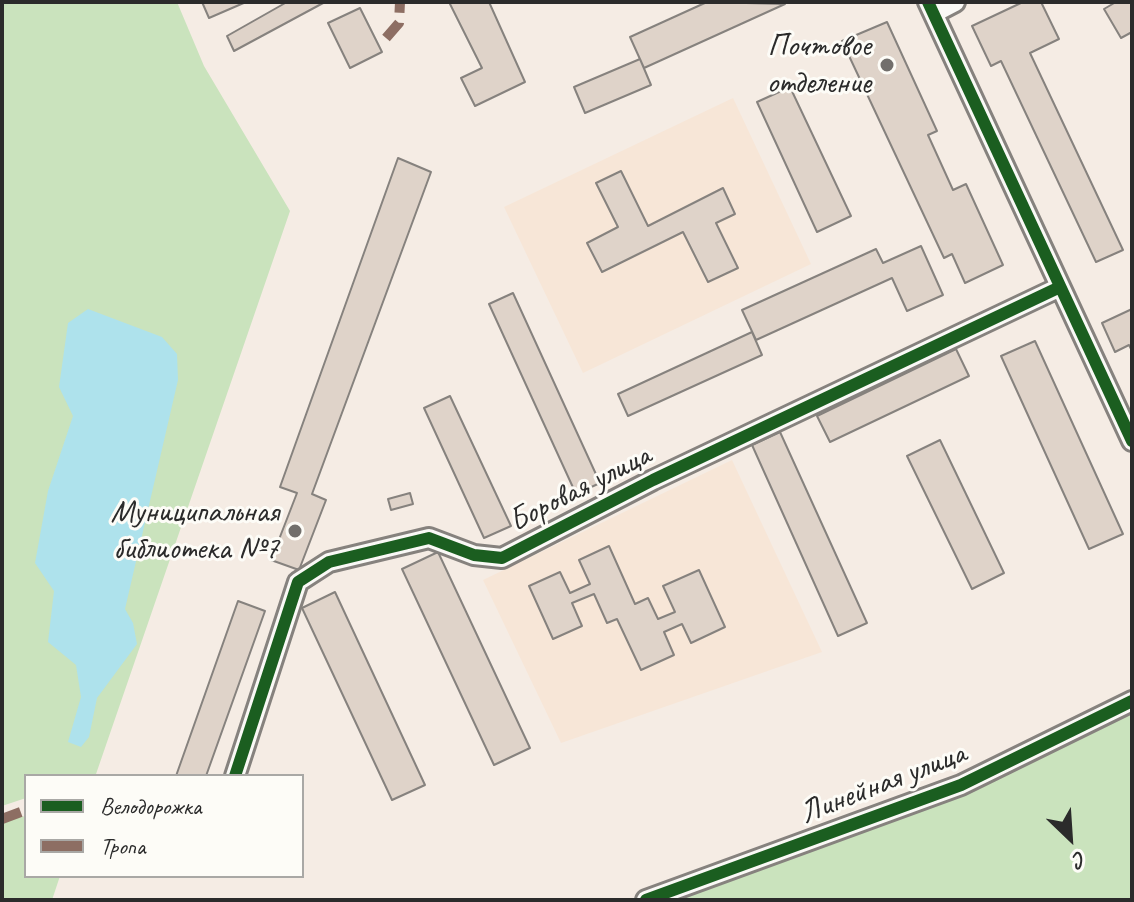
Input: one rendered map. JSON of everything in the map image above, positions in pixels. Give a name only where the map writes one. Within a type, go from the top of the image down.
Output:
[{"type":"street","points":[[955,2],[931,8],[1132,441]]},
{"type":"street","name":"Боровая улица","points":[[236,774],[298,582],[329,562],[429,538],[474,555],[502,558],[653,480],[1060,287]]},
{"type":"street","name":"Линейная улица","points":[[646,900],[961,785],[1132,701]]},
{"type":"shaded area","points":[[733,98],[811,264],[583,373],[504,207]]},
{"type":"shaded area","points":[[732,460],[822,652],[561,743],[483,580]]},
{"type":"green space","points":[[2,2],[177,2],[204,66],[290,211],[96,774],[24,774],[24,799],[2,806]]},
{"type":"green space","points":[[1132,701],[1132,900],[646,900],[961,785]]},
{"type":"green space","points":[[24,816],[24,878],[59,878],[52,900],[2,900],[2,820]]},
{"type":"water","points":[[88,309],[162,337],[177,354],[178,380],[125,609],[133,623],[137,644],[97,698],[89,737],[81,747],[68,742],[81,697],[76,665],[48,642],[54,591],[35,563],[48,491],[73,416],[59,387],[68,323]]},
{"type":"building","points":[[202,2],[246,2],[209,18]]},
{"type":"building","points":[[287,2],[325,2],[234,51],[227,36]]},
{"type":"building","points":[[449,2],[489,2],[525,82],[475,106],[461,78],[482,68]]},
{"type":"building","points":[[707,2],[785,4],[644,68],[630,37]]},
{"type":"building","points":[[1023,2],[1041,2],[1059,39],[1030,53],[1123,250],[1096,262],[1001,61],[991,66],[972,26]]},
{"type":"building","points":[[1116,2],[1132,2],[1132,32],[1121,38],[1104,9]]},
{"type":"building","points":[[360,8],[382,52],[350,68],[328,23]]},
{"type":"building","points":[[887,22],[937,131],[928,135],[953,190],[966,184],[1003,265],[965,283],[952,254],[944,258],[842,41]]},
{"type":"building","points":[[640,59],[651,85],[585,113],[574,87]]},
{"type":"building","points":[[790,87],[851,216],[817,232],[757,102]]},
{"type":"building","points":[[398,158],[431,172],[312,494],[326,500],[299,570],[271,560],[297,493],[280,487]]},
{"type":"building","points":[[621,171],[648,226],[723,188],[735,214],[716,223],[738,268],[708,282],[683,232],[602,272],[587,243],[618,227],[596,183]]},
{"type":"building","points":[[921,246],[943,295],[907,311],[892,278],[756,340],[742,310],[876,249],[883,263]]},
{"type":"building","points":[[513,293],[600,483],[576,494],[489,304]]},
{"type":"building","points":[[1132,309],[1132,351],[1129,345],[1115,352],[1102,323]]},
{"type":"building","points":[[752,332],[762,355],[628,416],[618,394]]},
{"type":"building","points":[[1035,341],[1123,534],[1089,549],[1001,356]]},
{"type":"building","points":[[956,349],[969,376],[830,442],[817,416]]},
{"type":"building","points":[[450,396],[511,526],[484,538],[424,408]]},
{"type":"building","points":[[780,432],[867,623],[838,636],[752,445]]},
{"type":"building","points":[[940,440],[1004,573],[972,589],[907,456]]},
{"type":"building","points":[[410,493],[413,504],[391,510],[388,499]]},
{"type":"building","points":[[609,546],[635,604],[648,598],[658,619],[675,612],[663,586],[699,570],[725,627],[691,643],[682,624],[664,632],[674,655],[641,670],[617,619],[607,623],[594,594],[572,603],[582,626],[553,639],[529,586],[560,572],[570,593],[590,584],[579,560]]},
{"type":"building","points":[[438,552],[530,748],[494,765],[402,569]]},
{"type":"building","points":[[335,592],[425,785],[392,800],[302,608]]},
{"type":"building","points":[[238,601],[265,611],[207,774],[177,774]]},
{"type":"marked path","points":[[386,38],[399,23],[400,2]]},
{"type":"marked path","points":[[2,819],[24,811]]},
{"type":"cycle path","points":[[928,2],[1132,441]]},
{"type":"cycle path","points":[[236,774],[298,582],[329,562],[429,538],[474,555],[502,558],[653,480],[1060,287]]},
{"type":"cycle path","points":[[646,900],[961,785],[1132,701]]},
{"type":"place","name":"Почтовое отделение","points":[[887,65]]},
{"type":"place","name":"Муниципальная библиотека №7","points":[[295,531]]}]
